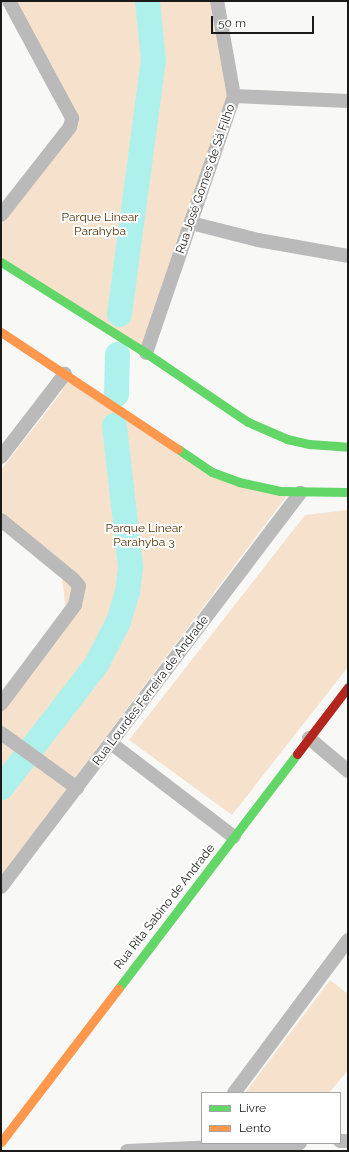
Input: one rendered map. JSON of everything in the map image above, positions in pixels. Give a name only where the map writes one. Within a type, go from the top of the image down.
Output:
[{"type":"main road","points":[[1,262],[146,352],[237,415],[265,431],[309,444],[348,447]]},
{"type":"main road","points":[[1,332],[125,416],[212,472],[261,488],[300,494],[348,492]]},
{"type":"main road","name":"Rua Rita Sabino de Andrade","points":[[1,1142],[348,687]]},
{"type":"street","points":[[1,215],[70,128],[72,118],[9,1]]},
{"type":"street","name":"Rua José Gomes de Sá Filho","points":[[146,352],[234,96],[217,1]]},
{"type":"street","points":[[234,96],[348,101]]},
{"type":"street","points":[[191,223],[258,240],[348,256]]},
{"type":"street","points":[[1,457],[65,374]]},
{"type":"street","name":"Rua Lourdes Ferreira de Andrade","points":[[1,887],[112,744],[300,494]]},
{"type":"street","points":[[1,520],[73,579],[79,586],[75,605],[1,704]]},
{"type":"street","points":[[1,733],[77,788]]},
{"type":"street","points":[[308,738],[348,772]]},
{"type":"street","points":[[112,744],[234,837]]},
{"type":"street","points":[[235,1092],[348,940]]},
{"type":"street","points":[[193,1148],[201,1137]]},
{"type":"street","points":[[127,1151],[279,1144]]},
{"type":"green space","name":"Parque Linear Parahyba","points":[[11,1],[213,1],[234,93],[143,350],[1,261],[1,218],[78,119]]},
{"type":"green space","name":"Parque Linear Parahyba 3","points":[[65,373],[212,473],[289,493],[1,876],[1,695],[66,610],[60,564],[1,511],[1,470],[63,390]]},
{"type":"green space","points":[[348,510],[348,667],[232,815],[129,740],[305,515]]},
{"type":"green space","points":[[330,980],[348,994],[348,1070],[330,1092],[246,1092]]},
{"type":"waterway","points":[[119,314],[153,60],[147,1]]},
{"type":"waterway","points":[[116,394],[117,354]]},
{"type":"waterway","points":[[1,787],[96,664],[118,621],[127,592],[130,566],[114,425]]},
{"type":"traffic: fast","points":[[1,262],[146,353],[248,422],[287,439],[309,444],[348,447]]},
{"type":"traffic: fast","points":[[178,449],[212,472],[239,482],[280,491],[348,492]]},
{"type":"traffic: fast","points":[[118,989],[297,754]]},
{"type":"traffic: slow","points":[[1,332],[178,449]]},
{"type":"traffic: slow","points":[[1,1142],[118,989]]},
{"type":"traffic: jam","points":[[297,754],[348,687]]}]
